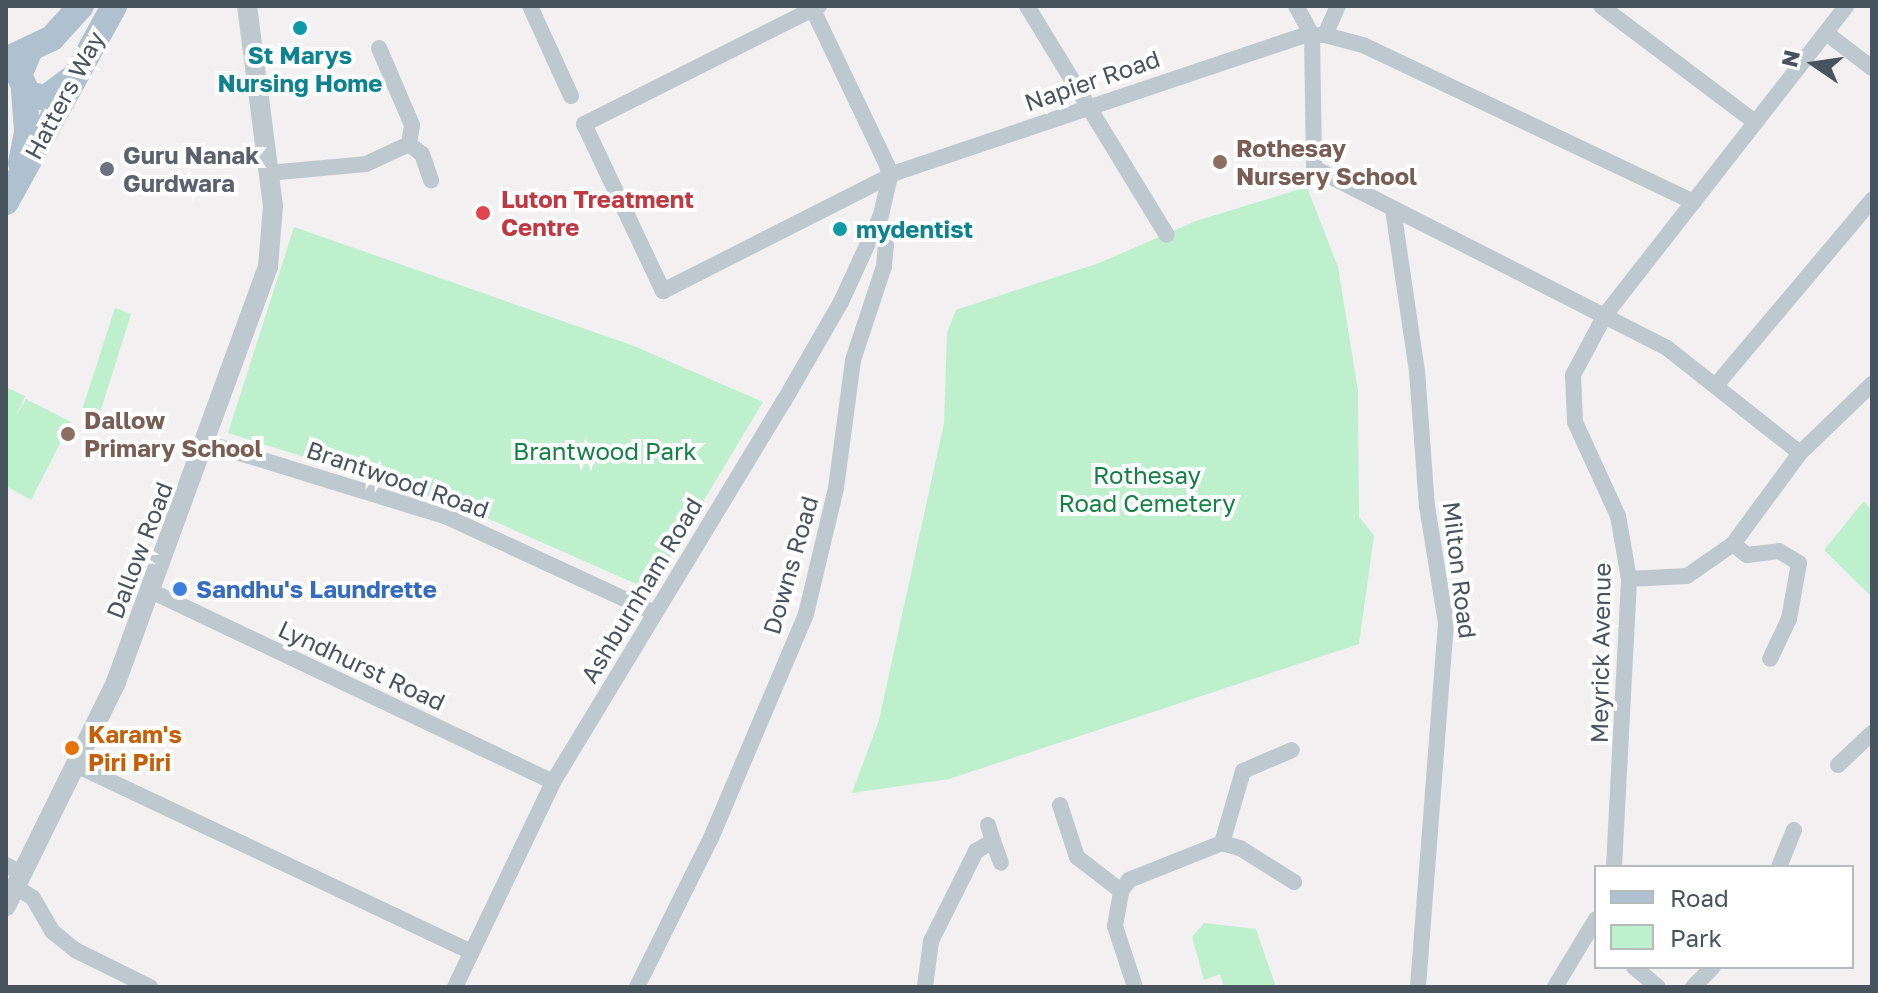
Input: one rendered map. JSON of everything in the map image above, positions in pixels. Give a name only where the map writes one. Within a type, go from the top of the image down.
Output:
[{"type":"main road","points":[[18,56],[62,29],[81,6]]},
{"type":"main road","name":"Hatters Way","points":[[11,194],[114,6]]},
{"type":"main road","name":"Hatters Way","points":[[11,194],[27,131],[17,87],[20,69],[18,56]]},
{"type":"main road","points":[[17,87],[46,98],[76,75]]},
{"type":"street","name":"Dallow Road","points":[[6,906],[15,875],[78,766],[151,591],[207,443],[268,267],[273,206],[247,6]]},
{"type":"street","points":[[530,6],[571,96]]},
{"type":"street","points":[[1027,6],[1167,235]]},
{"type":"street","points":[[1296,6],[1318,35],[1437,79],[1694,202]]},
{"type":"street","points":[[1338,6],[1318,35],[1314,168],[1667,348],[1717,384],[1800,453]]},
{"type":"street","points":[[1601,6],[1755,122]]},
{"type":"street","name":"Meyrick Avenue","points":[[1614,865],[1629,579],[1618,516],[1575,422],[1570,399],[1573,375],[1605,315],[1846,6]]},
{"type":"street","points":[[814,7],[890,177]]},
{"type":"street","name":"Napier Road","points":[[814,7],[584,124],[663,291],[890,177],[1089,106],[1318,35]]},
{"type":"street","points":[[1826,33],[1872,68]]},
{"type":"street","points":[[379,48],[412,125],[409,144]]},
{"type":"street","points":[[268,173],[366,164],[409,144]]},
{"type":"street","points":[[409,144],[422,154],[431,180]]},
{"type":"street","name":"Ashburnham Road","points":[[455,987],[553,782],[841,302],[875,227],[890,177]]},
{"type":"street","points":[[1717,384],[1872,200]]},
{"type":"street","name":"Milton Road","points":[[1393,209],[1417,371],[1427,506],[1446,623],[1418,987]]},
{"type":"street","name":"Downs Road","points":[[637,987],[711,838],[806,614],[836,488],[853,360],[884,266],[886,245],[875,227]]},
{"type":"street","points":[[1629,579],[1687,576],[1733,544],[1800,453],[1872,384]]},
{"type":"street","name":"Brantwood Road","points":[[207,443],[445,516],[655,613]]},
{"type":"street","points":[[1733,544],[1747,555],[1779,551],[1799,563],[1789,619],[1770,659]]},
{"type":"street","name":"Lyndhurst Road","points":[[151,591],[553,782]]},
{"type":"street","points":[[1838,765],[1872,733]]},
{"type":"street","points":[[1222,843],[1243,771],[1292,750]]},
{"type":"street","points":[[78,766],[471,952]]},
{"type":"street","points":[[1060,805],[1077,857],[1121,891]]},
{"type":"street","points":[[1780,865],[1794,830]]},
{"type":"street","points":[[925,987],[931,941],[976,851],[991,833],[1001,863]]},
{"type":"street","points":[[1135,987],[1115,926],[1121,891],[1142,874],[1222,843],[1240,848],[1294,882]]},
{"type":"street","points":[[15,875],[53,932],[75,950],[150,987]]},
{"type":"street","points":[[1555,987],[1592,938]]},
{"type":"street","points":[[1636,969],[1658,987]]},
{"type":"street","points":[[1693,987],[1711,969]]},
{"type":"green space","name":"Rothesay Road Cemetery","points":[[1307,187],[1338,267],[1358,391],[1359,517],[1374,535],[1359,644],[949,779],[852,793],[879,720],[944,423],[947,333],[956,310],[1099,263],[1196,221]]},
{"type":"green space","name":"Brantwood Park","points":[[294,227],[634,346],[763,402],[650,590],[457,505],[228,433]]},
{"type":"green space","points":[[115,308],[131,314],[98,419],[81,413]]},
{"type":"green space","points":[[6,387],[25,396],[17,414],[26,399],[71,422],[31,500],[6,486]]},
{"type":"green space","points":[[1864,501],[1872,511],[1872,597],[1824,550]]},
{"type":"green space","points":[[1204,923],[1256,929],[1276,987],[1224,987],[1220,974],[1204,980],[1192,937]]},
{"type":"place","name":"St Marys Nursing Home","points":[[300,28]]},
{"type":"place","name":"Rothesay Nursery School","points":[[1220,162]]},
{"type":"place","name":"Guru Nanak Gurdwara","points":[[107,169]]},
{"type":"place","name":"Luton Treatment Centre","points":[[483,213]]},
{"type":"place","name":"mydentist","points":[[840,229]]},
{"type":"place","name":"Dallow Primary School","points":[[68,434]]},
{"type":"place","name":"Sandhu's Laundrette","points":[[180,589]]},
{"type":"place","name":"Karam's Piri Piri","points":[[72,748]]}]
